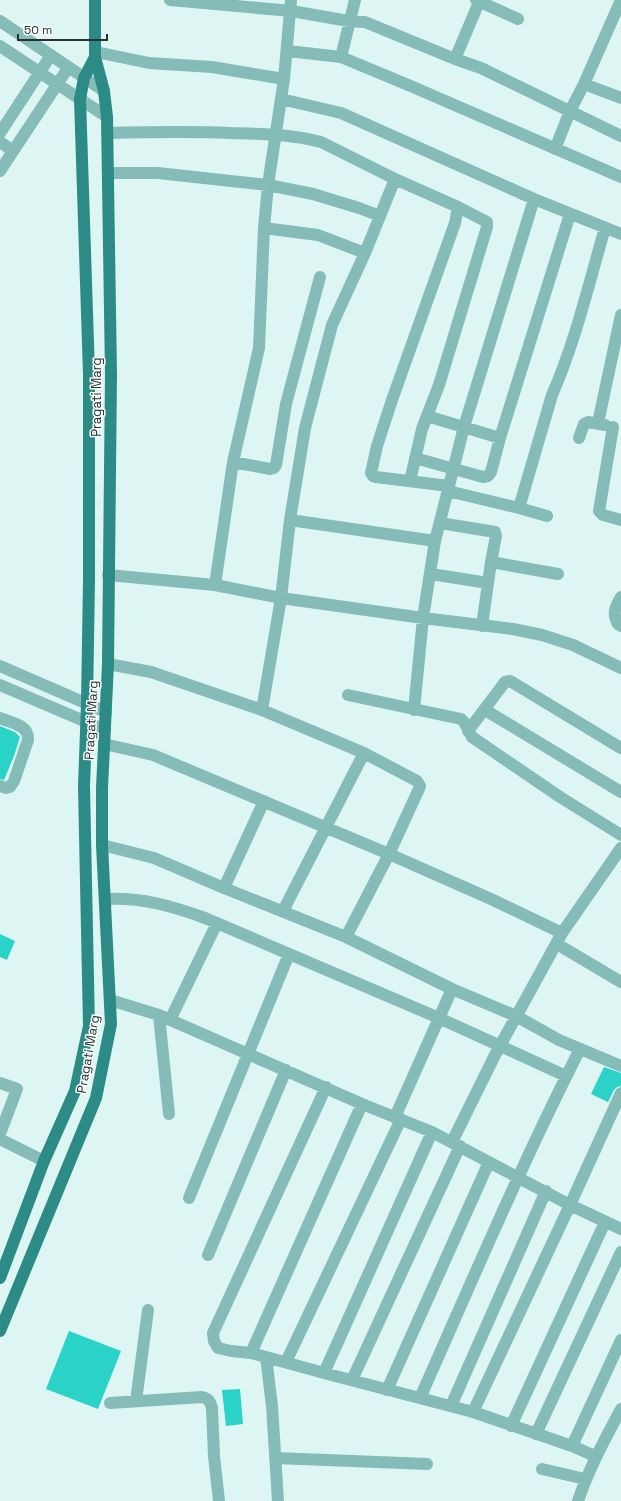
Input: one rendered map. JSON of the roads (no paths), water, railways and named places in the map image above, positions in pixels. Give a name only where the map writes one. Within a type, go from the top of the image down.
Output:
[{"type":"main road","name":"Pragati Marg","points":[[0,1331],[96,1098],[111,1024],[106,898],[102,845],[102,788],[108,664],[111,374],[108,173],[107,117],[104,91],[96,54],[95,0]]},
{"type":"main road","name":"Pragati Marg","points":[[0,1278],[44,1161],[75,1091],[89,1026],[84,786],[87,704],[89,374],[80,99],[84,78],[96,54]]},
{"type":"street","points":[[170,0],[291,6],[349,21],[365,22],[455,59],[481,68],[621,136]]},
{"type":"street","points":[[340,57],[355,0]]},
{"type":"street","points":[[455,59],[479,1],[518,18]]},
{"type":"street","points":[[555,149],[618,2]]},
{"type":"street","points":[[215,586],[233,462],[259,348],[264,228],[268,185],[288,51],[291,6]]},
{"type":"street","points":[[0,21],[104,91]]},
{"type":"street","points":[[0,46],[107,117]]},
{"type":"street","points":[[288,51],[340,57],[413,87],[621,178]]},
{"type":"street","points":[[96,54],[149,63],[212,67],[284,79]]},
{"type":"street","points":[[0,133],[51,55]]},
{"type":"street","points":[[0,171],[68,68]]},
{"type":"street","points":[[584,84],[621,98]]},
{"type":"street","points":[[281,99],[341,113],[534,199],[621,234]]},
{"type":"street","points":[[107,133],[168,131],[275,134],[321,142],[395,179],[484,219],[487,222],[487,227],[439,385],[427,416],[410,481]]},
{"type":"street","points":[[0,142],[13,151]]},
{"type":"street","points":[[108,173],[158,173],[268,185],[313,194],[380,216]]},
{"type":"street","points":[[262,710],[281,598],[290,520],[305,428],[332,325],[365,253],[395,179]]},
{"type":"street","points":[[414,710],[423,618],[435,541],[464,427],[534,199]]},
{"type":"street","points":[[458,207],[455,223],[392,400],[377,446],[371,471],[373,476],[376,477],[410,481],[449,489],[547,516]]},
{"type":"street","points":[[415,458],[483,477],[488,476],[491,472],[500,438],[570,214]]},
{"type":"street","points":[[264,228],[318,235],[330,238],[365,253]]},
{"type":"street","points":[[519,508],[552,395],[558,383],[576,328],[605,228]]},
{"type":"street","points":[[233,462],[270,469],[274,468],[276,465],[286,404],[320,277]]},
{"type":"street","points":[[598,423],[621,315]]},
{"type":"street","points":[[427,416],[500,438]]},
{"type":"street","points":[[578,438],[584,424],[588,422],[617,428],[599,511],[603,515],[621,520]]},
{"type":"street","points":[[290,520],[435,541]]},
{"type":"street","points":[[440,523],[495,532],[496,536],[482,626]]},
{"type":"street","points":[[492,562],[558,574]]},
{"type":"street","points":[[431,574],[488,583]]},
{"type":"street","points":[[108,575],[215,586],[281,598],[512,629],[542,635],[573,645],[621,668]]},
{"type":"street","points":[[621,597],[614,614],[618,624],[621,626]]},
{"type":"street","points":[[108,664],[151,672],[262,710],[364,752],[418,781],[420,786],[389,854],[346,937]]},
{"type":"street","points":[[0,666],[106,712]]},
{"type":"street","points":[[468,731],[506,682],[510,682],[621,748]]},
{"type":"street","points":[[0,684],[104,730]]},
{"type":"street","points":[[348,695],[414,710],[457,717],[464,722],[472,737],[560,797],[621,835]]},
{"type":"street","points":[[485,710],[621,792]]},
{"type":"street","points":[[0,718],[25,728],[28,734],[28,740],[14,781],[10,787],[6,788],[0,786]]},
{"type":"street","points":[[104,744],[153,755],[389,854],[491,899],[562,933]]},
{"type":"street","points":[[283,911],[364,752]]},
{"type":"street","points":[[224,888],[264,801]]},
{"type":"street","points":[[102,845],[154,858],[346,937],[452,989],[516,1016],[559,1040],[621,1066]]},
{"type":"street","points":[[352,1380],[500,1046],[562,933],[621,848]]},
{"type":"street","points":[[106,898],[123,898],[171,906],[217,922],[439,1018],[566,1076]]},
{"type":"street","points":[[169,1114],[165,1017],[217,922]]},
{"type":"street","points":[[556,944],[621,982]]},
{"type":"street","points":[[189,1198],[289,954]]},
{"type":"street","points":[[286,1362],[398,1118],[452,989]]},
{"type":"street","points":[[110,1000],[165,1017],[362,1104],[432,1132],[518,1176],[570,1205],[621,1229]]},
{"type":"street","points":[[420,1398],[518,1176],[580,1049]]},
{"type":"street","points":[[208,1255],[286,1070]]},
{"type":"street","points":[[0,1083],[17,1089],[0,1134]]},
{"type":"street","points":[[326,1087],[214,1333],[214,1341],[218,1348],[231,1352],[251,1353],[266,1356],[324,1373],[473,1412],[572,1446],[595,1456]]},
{"type":"street","points":[[473,1412],[621,1093]]},
{"type":"street","points":[[251,1353],[362,1104]]},
{"type":"street","points":[[324,1373],[432,1132]]},
{"type":"street","points":[[0,1139],[44,1161]]},
{"type":"street","points":[[387,1390],[490,1162]]},
{"type":"street","points":[[451,1406],[546,1192]]},
{"type":"street","points":[[511,1426],[605,1222]]},
{"type":"street","points":[[536,1434],[621,1252]]},
{"type":"street","points":[[136,1401],[148,1310]]},
{"type":"street","points":[[572,1446],[621,1340]]},
{"type":"street","points":[[266,1356],[272,1406],[278,1501]]},
{"type":"street","points":[[110,1403],[202,1397],[211,1402],[214,1456],[219,1501]]},
{"type":"street","points":[[578,1501],[585,1479],[595,1456],[621,1409]]},
{"type":"street","points":[[276,1458],[427,1464]]},
{"type":"street","points":[[542,1469],[585,1479]]}]
